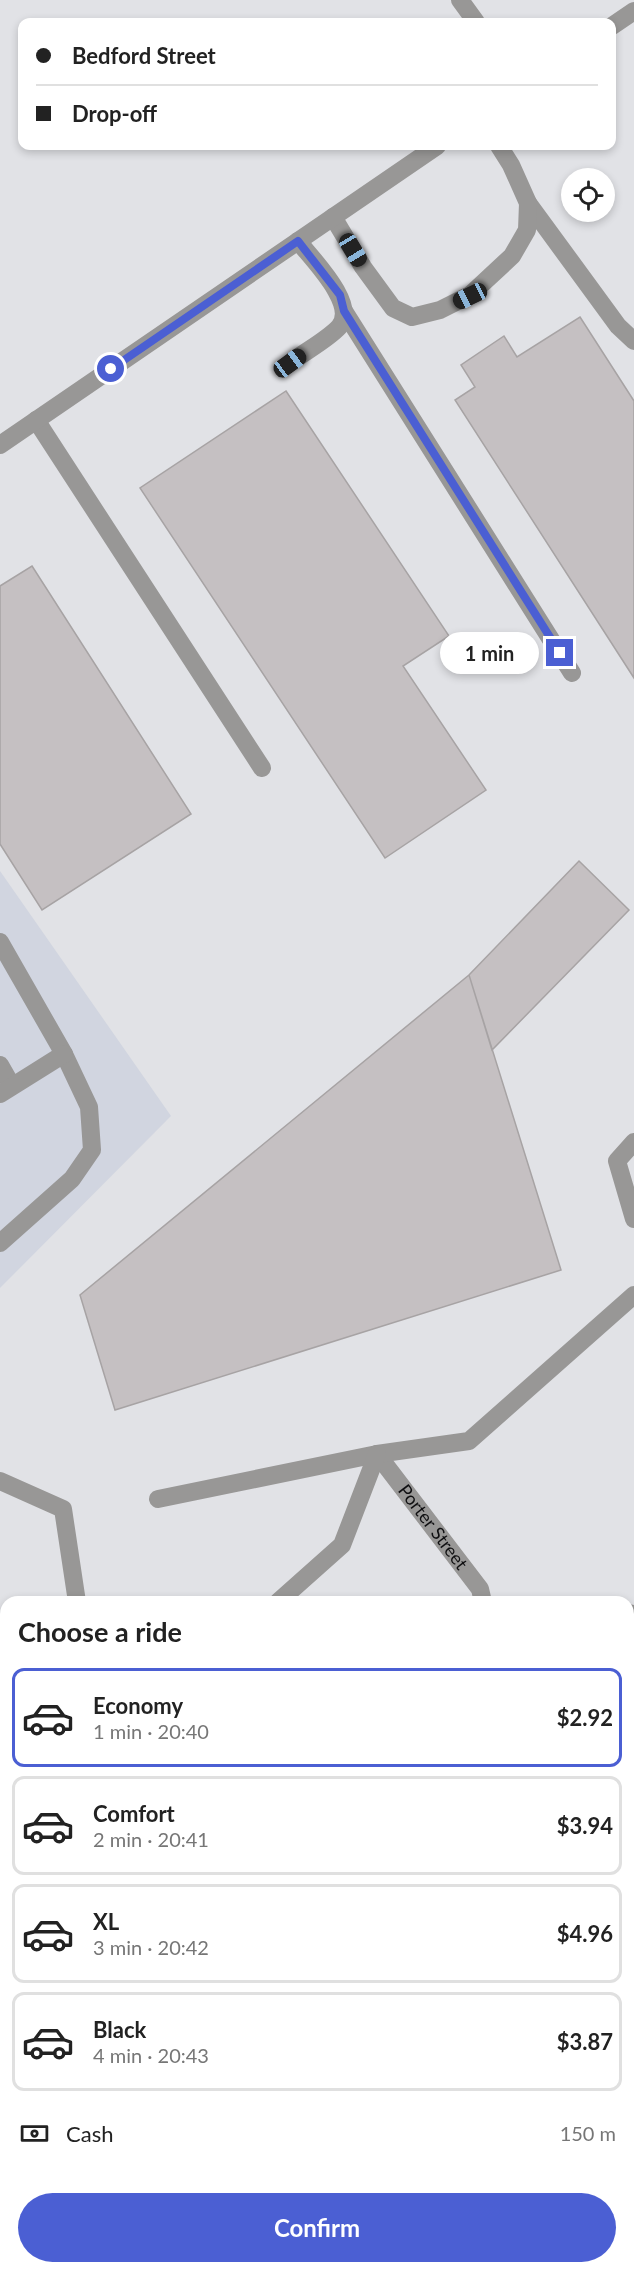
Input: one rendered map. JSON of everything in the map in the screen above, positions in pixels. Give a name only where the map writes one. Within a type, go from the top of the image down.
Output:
[{"type":"street","points":[[460,0],[473,18]]},
{"type":"street","points":[[616,23],[634,11]]},
{"type":"street","points":[[3,435],[36,420],[431,150]]},
{"type":"street","points":[[501,150],[528,203],[618,326],[634,341]]},
{"type":"street","points":[[333,217],[363,267],[393,308],[412,317],[440,310],[470,296],[512,256],[526,230],[528,203]]},
{"type":"street","points":[[298,241],[340,295],[344,311],[572,673]]},
{"type":"street","points":[[290,363],[340,326],[344,311]]},
{"type":"street","points":[[36,420],[262,768]]},
{"type":"street","points":[[0,942],[64,1054],[89,1107],[92,1150],[72,1179],[0,1243]]},
{"type":"street","points":[[0,1065],[6,1090],[64,1054]]},
{"type":"street","points":[[634,1142],[617,1161],[634,1220]]},
{"type":"street","points":[[159,1499],[376,1454],[469,1441],[634,1295]]},
{"type":"street","points":[[285,1596],[342,1545],[376,1454]]},
{"type":"street","name":"Porter Street","points":[[376,1454],[480,1589],[482,1596]]},
{"type":"street","points":[[0,1480],[63,1509],[76,1596]]},
{"type":"shaded area","points":[[0,871],[171,1116],[0,1288]]},
{"type":"building","points":[[580,317],[634,401],[634,678],[455,400],[475,387],[461,365],[504,336],[517,357]]},
{"type":"building","points":[[286,391],[449,636],[403,666],[486,790],[385,858],[140,488]]},
{"type":"building","points":[[32,566],[191,814],[42,910],[0,844],[0,586]]},
{"type":"building","points":[[579,861],[629,910],[492,1050],[469,975]]},
{"type":"building","points":[[469,975],[561,1270],[115,1410],[80,1295]]},
{"type":"route","points":[[111,369],[298,241],[340,295],[344,311],[560,653]]}]
